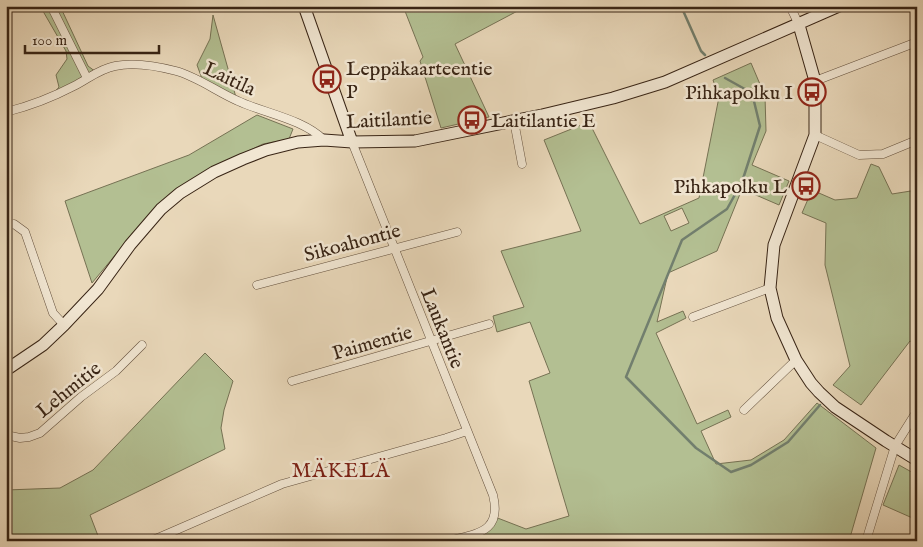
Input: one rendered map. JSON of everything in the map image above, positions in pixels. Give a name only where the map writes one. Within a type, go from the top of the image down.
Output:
[{"type":"street","points":[[52,6],[87,78]]},
{"type":"street","points":[[304,6],[352,142]]},
{"type":"street","points":[[790,6],[799,25],[815,81],[815,134],[774,245],[770,288],[776,318],[796,360],[811,384],[835,407],[917,460]]},
{"type":"street","name":"Laitilantie","points":[[6,370],[43,345],[64,325],[98,289],[130,245],[161,209],[180,193],[214,172],[266,150],[298,142],[324,140],[352,142],[415,141],[613,98],[665,82],[839,6]]},
{"type":"street","points":[[815,81],[917,42]]},
{"type":"street","name":"Laitila","points":[[6,112],[50,98],[96,72],[116,66],[144,65],[177,71],[237,101],[317,133],[324,140]]},
{"type":"street","points":[[514,120],[522,164]]},
{"type":"street","points":[[815,134],[859,155],[883,154],[917,140]]},
{"type":"street","name":"Laukantie","points":[[352,142],[493,495],[496,508],[495,518],[490,527],[450,541]]},
{"type":"street","points":[[6,226],[14,224],[25,232],[53,313],[64,325]]},
{"type":"street","name":"Sikoahontie","points":[[257,285],[457,232]]},
{"type":"street","points":[[693,317],[770,288]]},
{"type":"street","name":"Paimentie","points":[[292,381],[489,324]]},
{"type":"street","name":"Lehmitie","points":[[6,435],[20,438],[40,433],[81,397],[116,371],[142,345]]},
{"type":"street","points":[[744,410],[796,360]]},
{"type":"street","points":[[866,541],[894,446],[917,412]]},
{"type":"street","points":[[151,541],[282,484],[467,431]]},
{"type":"green space","points":[[40,6],[60,6],[88,66],[96,72],[50,98],[59,87],[56,75],[67,59],[66,51]]},
{"type":"green space","points":[[403,6],[527,6],[455,44],[489,117],[441,128],[420,61],[423,57]]},
{"type":"green space","points":[[213,15],[237,101],[204,84],[197,65],[210,39]]},
{"type":"green space","points":[[751,63],[765,96],[766,131],[752,165],[789,181],[779,205],[742,189],[717,251],[668,273],[657,322],[683,311],[686,318],[656,333],[697,424],[728,410],[731,417],[701,431],[716,464],[751,460],[784,440],[817,403],[876,448],[849,541],[482,541],[479,533],[495,517],[526,529],[569,516],[529,381],[550,373],[530,322],[497,332],[493,316],[524,307],[501,251],[581,231],[544,140],[589,122],[640,224],[699,198],[719,97],[713,80]],"holes":[[[682,208],[689,223],[671,231],[664,216]]]},
{"type":"green space","points":[[257,115],[293,129],[289,139],[263,144],[210,169],[126,242],[92,283],[65,201],[189,155]]},
{"type":"green space","points":[[871,164],[879,167],[892,194],[917,190],[917,345],[910,341],[861,405],[833,385],[850,366],[825,265],[826,223],[802,213],[812,190],[835,200],[857,198]]},
{"type":"green space","points":[[205,353],[233,381],[224,410],[221,428],[225,449],[90,515],[100,541],[6,541],[6,490],[60,488],[93,470]]},
{"type":"green space","points":[[899,465],[917,475],[917,520],[883,505]]},
{"type":"waterway","points":[[681,6],[701,51],[705,55]]},
{"type":"waterway","points":[[725,78],[752,93],[760,126],[742,182],[727,209],[682,240],[626,377],[696,448],[731,472],[751,465],[788,442],[820,405]]},
{"type":"place","name":"Leppäkaarteentie P","points":[[327,79]]},
{"type":"place","name":"Pihkapolku I","points":[[812,92]]},
{"type":"place","name":"Laitilantie E","points":[[472,120]]},
{"type":"place","name":"Pihkapolku L","points":[[806,186]]},
{"type":"district","name":"MÄKELÄ","points":[[341,470]]}]
